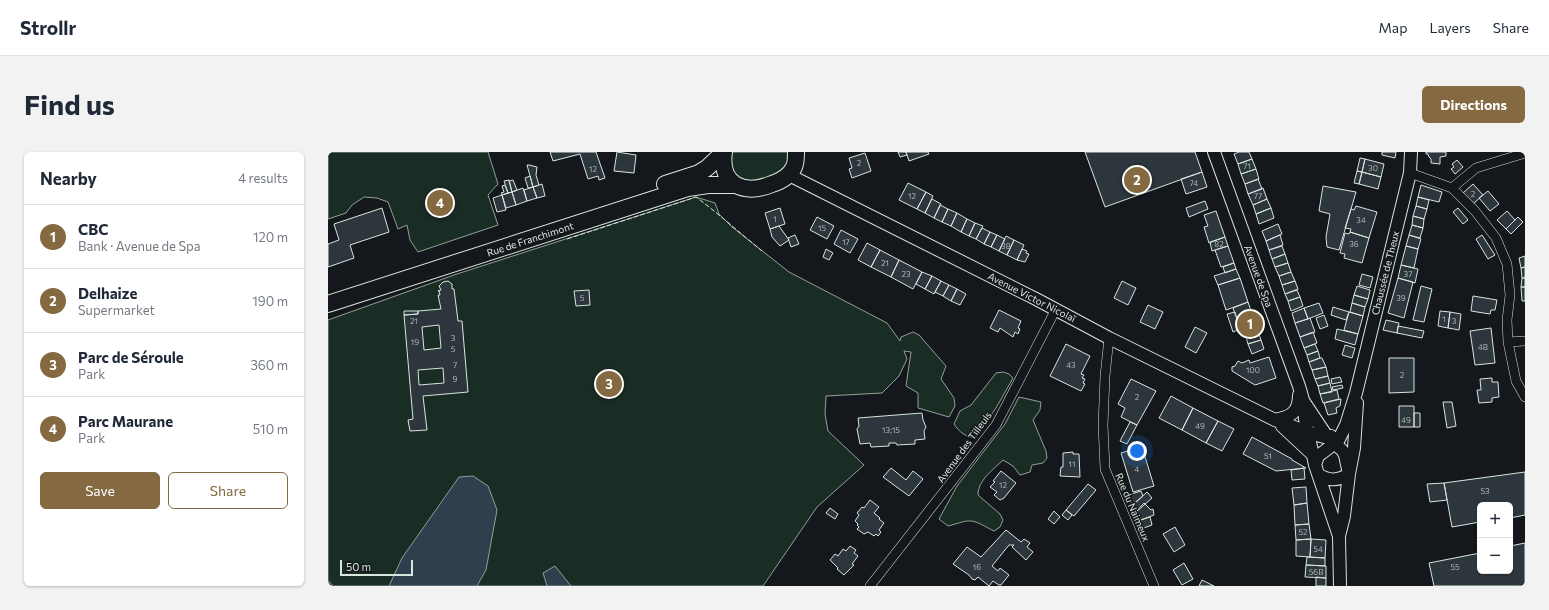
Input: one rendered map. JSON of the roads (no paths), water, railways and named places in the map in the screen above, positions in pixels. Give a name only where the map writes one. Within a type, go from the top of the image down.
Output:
[{"type":"highway","points":[[724,152],[723,158],[725,171],[734,185]]},
{"type":"highway","name":"Rue de Franchimont","points":[[328,293],[699,173],[707,168],[724,152]]},
{"type":"highway","points":[[789,175],[795,167],[799,154]]},
{"type":"highway","name":"Rue de Franchimont","points":[[328,304],[683,190],[708,185],[734,185],[748,189],[760,188],[780,181],[789,175]]},
{"type":"street","name":"Avenue de Spa","points":[[1214,152],[1299,386],[1315,465]]},
{"type":"street","name":"Chaussée de Theux","points":[[1340,586],[1339,536],[1344,516],[1355,434],[1356,394],[1410,173],[1411,152]]},
{"type":"street","points":[[1452,188],[1476,168],[1525,154]]},
{"type":"street","points":[[1410,173],[1452,188],[1475,210],[1496,238],[1507,264],[1510,295],[1507,320],[1508,342],[1516,381],[1525,397]]},
{"type":"street","name":"Avenue Victor Nicolaï","points":[[789,175],[1056,309],[1109,338],[1275,420]]},
{"type":"street","name":"Avenue des Tilleuls","points":[[870,586],[996,425],[1056,309]]},
{"type":"street","name":"Rue du Naimeux","points":[[1109,338],[1105,376],[1103,425],[1105,469],[1154,586]]},
{"type":"street","points":[[1508,342],[1525,341]]},
{"type":"street","points":[[1275,420],[1286,418],[1296,410],[1299,399],[1299,386]]},
{"type":"street","name":"Chaussée de Theux","points":[[1335,436],[1356,394]]},
{"type":"street","name":"Avenue de Spa","points":[[1303,400],[1335,436],[1345,455],[1349,474]]},
{"type":"street","points":[[1275,420],[1308,433],[1335,436]]},
{"type":"street","points":[[1275,420],[1305,446],[1324,479],[1331,480],[1342,478],[1349,474]]},
{"type":"street","points":[[1315,465],[1318,456],[1335,436]]},
{"type":"street","name":"Chaussée de Theux","points":[[1315,465],[1339,536]]},
{"type":"water","points":[[473,476],[488,486],[497,510],[486,570],[477,586],[389,586],[402,558],[459,477]]},
{"type":"water","points":[[555,566],[571,586],[547,586],[543,573]]},
{"type":"place","name":"Delhaize","points":[[1137,180]]},
{"type":"place","name":"Parc Maurane","points":[[440,203]]},
{"type":"place","name":"CBC","points":[[1250,324]]},
{"type":"place","name":"Parc de Séroule","points":[[609,384]]}]
